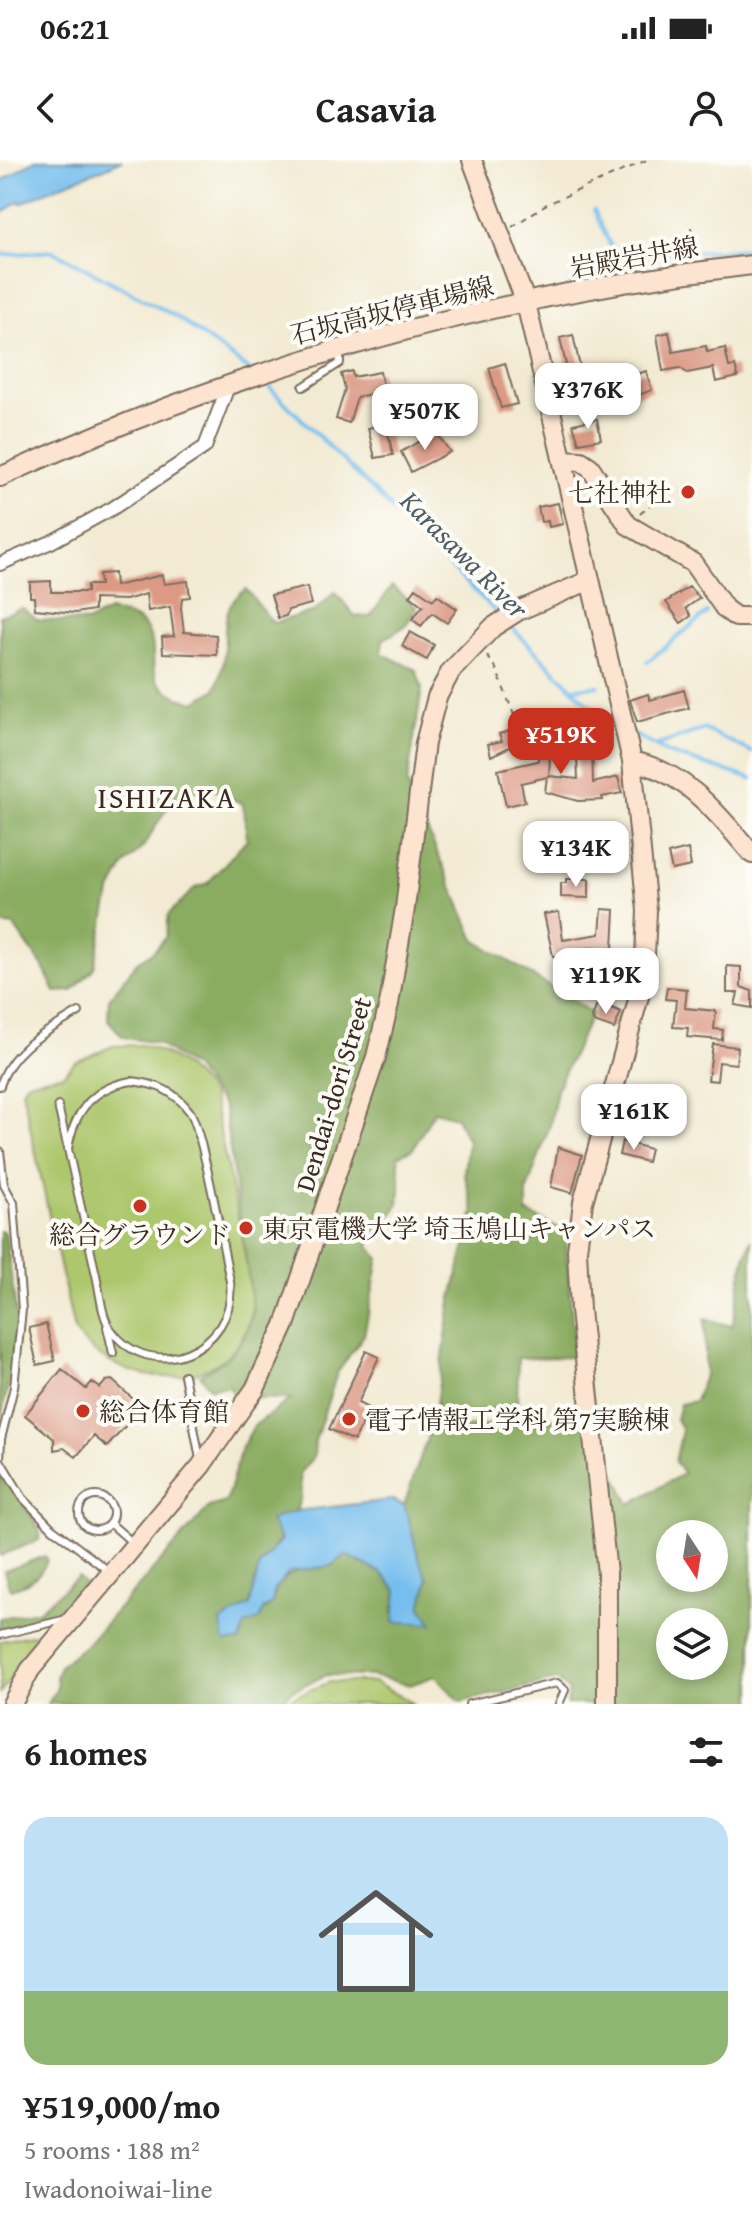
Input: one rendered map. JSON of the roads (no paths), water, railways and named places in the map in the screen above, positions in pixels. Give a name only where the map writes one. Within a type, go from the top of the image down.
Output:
[{"type":"street","points":[[472,160],[526,303],[564,460],[588,581],[630,755],[647,911],[644,978],[590,1176],[577,1250],[580,1310],[607,1574],[607,1704]]},
{"type":"street","name":"岩殿岩井線","points":[[526,303],[659,276],[752,265]]},
{"type":"street","name":"石坂高坂停車場線","points":[[0,477],[271,368],[341,347],[526,303]]},
{"type":"street","points":[[0,564],[51,542],[113,508],[205,447],[236,381]]},
{"type":"street","points":[[564,460],[581,461],[590,467],[628,525],[693,563],[725,609],[736,617],[752,617]]},
{"type":"street","name":"Dendai-dori Street","points":[[12,1704],[30,1670],[201,1466],[242,1411],[266,1369],[331,1194],[389,1004],[430,719],[451,671],[493,627],[518,611],[588,581]]},
{"type":"street","points":[[630,755],[670,774],[695,791],[752,854]]},
{"type":"lane","points":[[303,387],[340,363],[341,347]]},
{"type":"lane","points":[[0,1086],[6,1067],[32,1041],[79,1012]]},
{"type":"lane","points":[[68,1149],[71,1124],[87,1101],[113,1084],[154,1083],[169,1090],[193,1115],[230,1281],[232,1297],[225,1320],[207,1344],[179,1356],[155,1357],[139,1352],[118,1338],[106,1320]]},
{"type":"lane","points":[[58,1106],[113,1353]]},
{"type":"lane","points":[[0,1151],[4,1185],[14,1203],[22,1310],[14,1387],[1,1439],[0,1460],[23,1498],[52,1528],[110,1572]]},
{"type":"lane","points":[[184,1375],[201,1466]]},
{"type":"lane","points":[[92,1497],[108,1501],[113,1512],[110,1523],[95,1530],[85,1526],[80,1515],[83,1504],[92,1497]]},
{"type":"lane","points":[[110,1523],[135,1545]]},
{"type":"lane","points":[[0,1635],[74,1618]]},
{"type":"lane","points":[[469,1704],[557,1683],[565,1690],[559,1704]]},
{"type":"water","points":[[35,160],[122,160],[23,203],[18,202],[0,215],[0,182]]},
{"type":"water","points":[[392,1500],[404,1505],[407,1514],[428,1579],[421,1607],[433,1624],[394,1622],[397,1591],[383,1574],[346,1555],[331,1566],[290,1572],[274,1589],[272,1604],[263,1610],[259,1620],[245,1625],[240,1641],[224,1642],[221,1622],[250,1605],[259,1566],[281,1540],[270,1520],[296,1511]]},
{"type":"waterway","points":[[594,210],[612,249],[650,255],[752,249]]},
{"type":"waterway","name":"Karasawa River","points":[[0,255],[53,251],[177,317],[252,372]]},
{"type":"waterway","name":"Karasawa River","points":[[262,380],[500,616]]},
{"type":"waterway","points":[[647,662],[707,613]]},
{"type":"waterway","name":"Karasawa River","points":[[509,625],[586,702],[617,725]]},
{"type":"waterway","points":[[573,688],[599,686]]},
{"type":"waterway","points":[[655,746],[704,729],[752,752]]},
{"type":"waterway","name":"Karasawa River","points":[[631,733],[668,753],[752,779]]},
{"type":"place","name":"七社神社","points":[[688,492]]},
{"type":"place","name":"総合グラウンド","points":[[140,1206]]},
{"type":"place","name":"東京電機大学 埼玉鳩山キャンパス","points":[[246,1228]]},
{"type":"place","name":"総合体育館","points":[[83,1411]]},
{"type":"place","name":"電子情報工学科 第7実験棟","points":[[349,1419]]},
{"type":"district","name":"ISHIZAKA","points":[[167,797]]}]
